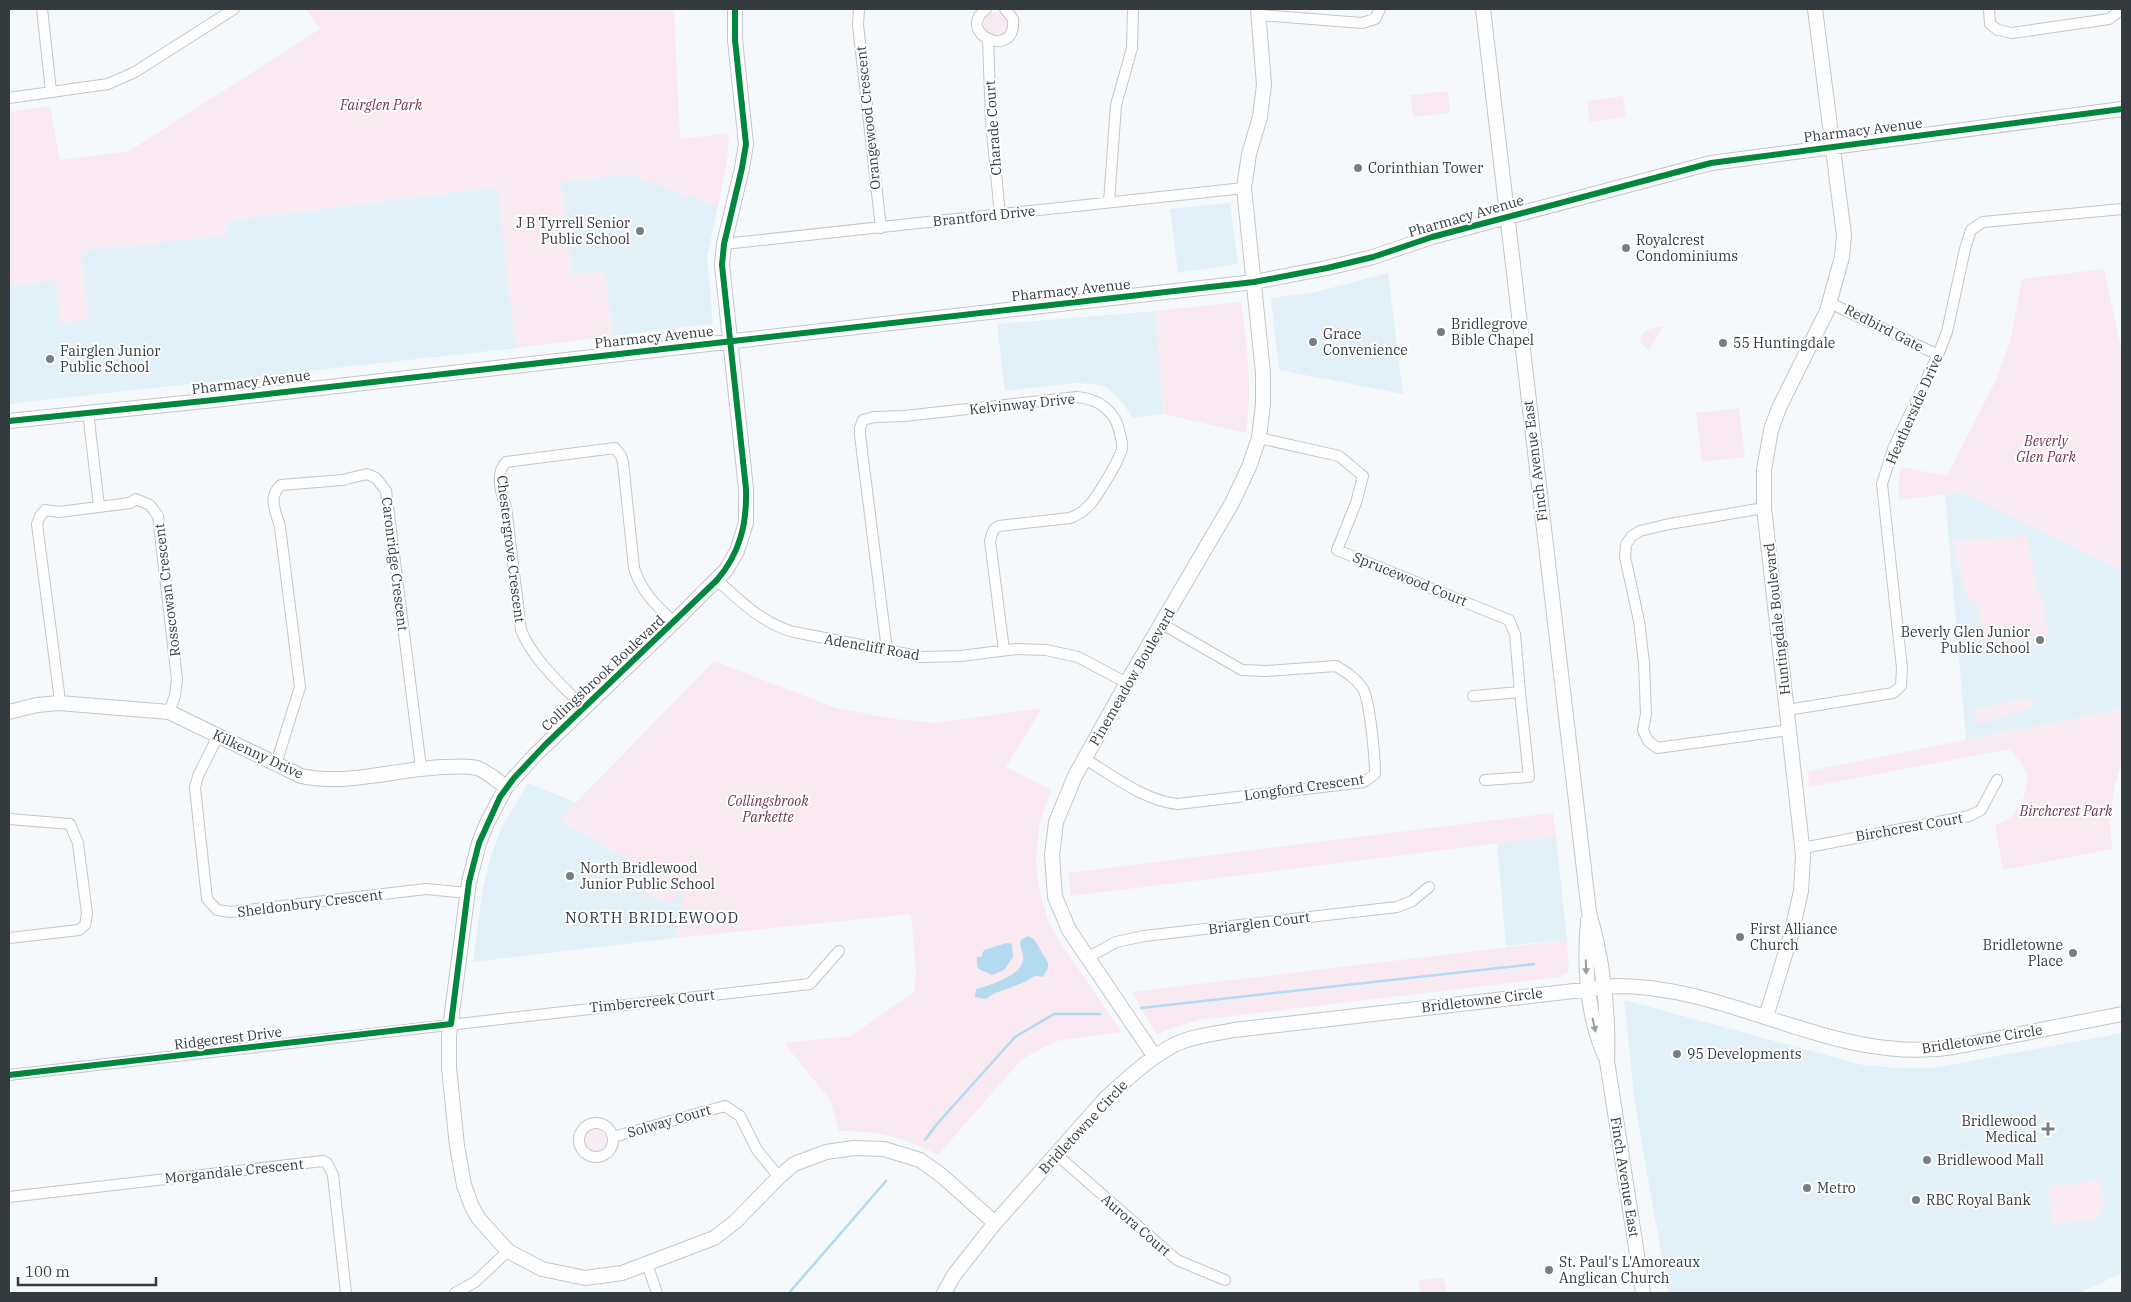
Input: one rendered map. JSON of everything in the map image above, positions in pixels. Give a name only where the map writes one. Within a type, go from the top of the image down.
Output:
[{"type":"street","points":[[42,9],[51,91]]},
{"type":"street","points":[[9,98],[118,81],[234,9]]},
{"type":"street","name":"Collingsbrook Boulevard","points":[[735,9],[735,40],[746,144],[724,244],[722,273],[747,504],[746,523],[737,551],[717,580],[535,755],[506,787],[487,823],[479,843],[468,893],[451,1024],[449,1068],[461,1175],[472,1207],[479,1219],[508,1251],[542,1269],[584,1278],[622,1273],[714,1238],[739,1218],[778,1176],[794,1164],[826,1152],[863,1147],[894,1150],[912,1157],[934,1169],[995,1222]]},
{"type":"street","name":"Orangewood Crescent","points":[[859,9],[858,25],[880,228]]},
{"type":"street","name":"Charade Court","points":[[986,9],[980,14],[978,26],[980,32],[988,40],[991,121],[1000,215]]},
{"type":"street","points":[[988,40],[1000,41],[1005,39],[1012,30],[1013,19],[1005,9]]},
{"type":"street","points":[[1109,202],[1116,105],[1132,48],[1133,9]]},
{"type":"street","points":[[1259,12],[1362,23],[1375,19],[1380,9]]},
{"type":"street","name":"Finch Avenue East","points":[[1483,9],[1589,912],[1599,949],[1604,987],[1608,1030],[1607,1061],[1643,1293]]},
{"type":"street","name":"Huntingdale Boulevard","points":[[1766,1017],[1791,935],[1801,890],[1803,848],[1764,508],[1764,470],[1775,417],[1830,303],[1842,257],[1844,235],[1814,9]]},
{"type":"street","points":[[1989,9],[1990,24],[1998,30],[2012,33],[2109,19],[2122,9]]},
{"type":"street","name":"Pinemeadow Boulevard","points":[[1155,1057],[1074,939],[1060,913],[1055,897],[1052,869],[1056,822],[1075,776],[1235,496],[1249,467],[1259,438],[1264,388],[1244,188],[1248,154],[1262,107],[1264,85],[1259,12]]},
{"type":"street","name":"Pharmacy Avenue","points":[[9,421],[1254,282],[1373,257],[1432,237],[1711,163],[2122,109]]},
{"type":"street","name":"Brantford Drive","points":[[724,244],[1244,188]]},
{"type":"street","name":"Heatherside Drive","points":[[1787,710],[1893,693],[1901,686],[1902,668],[1882,484],[1893,449],[1938,355],[1954,308],[1964,249],[1971,230],[1983,222],[2122,209]]},
{"type":"street","name":"Redbird Gate","points":[[1830,303],[1938,355]]},
{"type":"street","name":"Kelvinway Drive","points":[[886,650],[863,447],[860,435],[860,428],[864,420],[874,417],[894,417],[1077,397],[1090,398],[1104,406],[1115,418],[1118,424],[1122,447],[1115,467],[1092,504],[1079,515],[1070,518],[1000,526],[992,532],[990,541],[1004,650]]},
{"type":"street","points":[[88,412],[99,506]]},
{"type":"street","name":"Sprucewood Court","points":[[1259,438],[1339,456],[1363,476],[1356,503],[1337,550],[1509,620],[1515,634],[1529,777],[1485,780]]},
{"type":"street","name":"Chestergrove Crescent","points":[[584,707],[535,654],[526,642],[521,630],[506,507],[501,488],[500,472],[506,462],[615,448],[623,462],[634,568],[638,580],[644,592],[674,622]]},
{"type":"street","name":"Caronridge Crescent","points":[[276,764],[300,687],[280,527],[272,502],[273,494],[281,485],[342,480],[367,474],[376,478],[386,491],[421,768]]},
{"type":"street","name":"Rosscowan Crescent","points":[[58,703],[59,692],[37,524],[40,516],[45,510],[59,512],[130,503],[136,499],[150,505],[158,516],[177,679],[175,696],[169,712]]},
{"type":"street","points":[[1764,508],[1640,531],[1632,536],[1626,544],[1625,556],[1639,621],[1644,670],[1646,714],[1643,730],[1648,741],[1657,748],[1789,730]]},
{"type":"street","name":"Adencliff Road","points":[[717,580],[759,617],[784,630],[922,657],[961,656],[1004,650],[1046,650],[1078,657],[1127,683]]},
{"type":"street","name":"Longford Crescent","points":[[1085,758],[1144,793],[1168,803],[1178,804],[1364,782],[1375,774],[1364,691],[1355,679],[1344,671],[1336,666],[1266,671],[1242,670],[1162,624]]},
{"type":"street","points":[[1473,696],[1520,692]]},
{"type":"street","name":"Kilkenny Drive","points":[[9,712],[37,705],[58,703],[169,712],[301,776],[323,780],[346,779],[421,768],[470,767],[488,773],[506,787]]},
{"type":"street","name":"Sheldonbury Crescent","points":[[218,736],[198,776],[195,788],[207,899],[217,910],[231,912],[426,889],[468,893]]},
{"type":"street","name":"Birchcrest Court","points":[[1803,848],[1969,816],[1981,810],[1997,780]]},
{"type":"street","points":[[9,819],[70,824],[78,843],[87,914],[85,924],[79,930],[9,938]]},
{"type":"street","name":"Briarglen Court","points":[[1088,958],[1116,942],[1144,936],[1397,907],[1412,901],[1429,887]]},
{"type":"street","name":"Finch Avenue East","points":[[1589,912],[1585,951],[1587,988],[1597,1039],[1607,1061]]},
{"type":"street","name":"Timbercreek Court","points":[[451,1024],[810,984],[839,951]]},
{"type":"street","name":"Bridletowne Circle","points":[[944,1293],[954,1275],[995,1222],[1057,1155],[1106,1098],[1155,1057],[1175,1044],[1234,1030],[1587,988],[1640,986],[1672,990],[1720,1002],[1842,1041],[1875,1048],[1903,1050],[1936,1050],[2122,1014]]},
{"type":"street","name":"Ridgecrest Drive","points":[[9,1075],[451,1024]]},
{"type":"street","name":"Solway Court","points":[[613,1137],[725,1106],[740,1116],[754,1146],[778,1176]]},
{"type":"street","name":"Aurora Court","points":[[1057,1155],[1177,1260],[1224,1280]]},
{"type":"street","name":"Morgandale Crescent","points":[[9,1197],[323,1161],[327,1163],[333,1174],[346,1293]]},
{"type":"street","points":[[455,1293],[475,1282],[508,1251]]},
{"type":"street","points":[[647,1264],[657,1293]]},
{"type":"shaded area","name":"J B Tyrrell Senior Public School","points":[[628,174],[718,206],[707,256],[713,324],[613,336],[604,272],[572,275],[561,182]]},
{"type":"shaded area","points":[[498,187],[516,348],[9,404],[9,285],[55,280],[88,320],[81,251],[227,235],[225,221]]},
{"type":"shaded area","points":[[1230,203],[1238,264],[1178,273],[1170,209]]},
{"type":"shaded area","points":[[1388,273],[1403,394],[1279,370],[1271,298],[1316,292]]},
{"type":"shaded area","points":[[1156,311],[1163,414],[1133,418],[1121,401],[1106,387],[1091,384],[1075,383],[1005,391],[997,324]]},
{"type":"shaded area","name":"Beverly Glen Junior Public School","points":[[1963,492],[2122,571],[2122,709],[1966,740],[1945,494]]},
{"type":"shaded area","name":"North Bridlewood Junior Public School","points":[[528,783],[577,803],[561,820],[685,894],[676,938],[473,962],[482,893],[490,859],[501,829]]},
{"type":"shaded area","points":[[1556,836],[1567,940],[1506,946],[1497,843]]},
{"type":"shaded area","points":[[1624,1000],[1863,1065],[1896,1068],[1933,1068],[2122,1033],[2122,1273],[2080,1293],[1668,1293],[1635,1104]]},
{"type":"green space","name":"Fairglen Park","points":[[306,9],[674,9],[680,139],[729,133],[727,161],[718,206],[628,174],[561,182],[572,275],[604,272],[613,336],[516,348],[497,187],[226,221],[227,235],[81,251],[88,320],[60,324],[55,280],[9,285],[9,112],[50,106],[60,160],[129,151],[320,29]]},
{"type":"green space","points":[[996,12],[1004,16],[1008,24],[1004,32],[996,36],[988,32],[984,24],[988,16]]},
{"type":"green space","points":[[1448,91],[1450,113],[1413,117],[1410,95]]},
{"type":"green space","points":[[1623,96],[1626,117],[1590,122],[1587,101]]},
{"type":"green space","name":"Beverly Glen Park","points":[[2104,269],[2122,352],[2122,571],[1963,492],[1899,500],[1898,485],[1901,467],[1947,476],[1997,378],[2010,342],[2022,279]]},
{"type":"green space","points":[[1241,302],[1249,383],[1246,433],[1163,414],[1156,311]]},
{"type":"green space","points":[[1663,326],[1649,351],[1640,342],[1641,337],[1647,330]]},
{"type":"green space","points":[[1739,408],[1745,457],[1702,462],[1696,413]]},
{"type":"green space","points":[[2027,536],[2037,591],[2042,596],[2048,634],[1984,647],[1978,604],[1969,600],[1957,564],[1953,541]]},
{"type":"green space","name":"Collingsbrook Parkette","points":[[714,661],[836,708],[895,719],[935,723],[1042,708],[1006,767],[1051,790],[1039,825],[1036,863],[1039,888],[1048,921],[1061,944],[1122,1032],[1056,1041],[1021,1060],[938,1155],[891,1136],[867,1132],[839,1131],[830,1100],[784,1043],[851,1036],[914,992],[916,972],[911,914],[676,938],[684,894],[679,890],[676,900],[668,903],[643,892],[650,873],[560,819]]},
{"type":"green space","points":[[2015,699],[2039,702],[2019,712],[1997,717],[1994,706],[2003,702],[2009,703]]},
{"type":"green space","points":[[1992,706],[1995,719],[1987,723],[1975,722],[1974,709]]},
{"type":"green space","name":"Birchcrest Park","points":[[2122,709],[2122,760],[2114,789],[2110,819],[2112,849],[2003,870],[1995,825],[2010,817],[2016,810],[2025,794],[2027,785],[2024,768],[2010,749],[1809,787],[1808,771]]},
{"type":"green space","points":[[1553,813],[1556,836],[1071,896],[1068,873]]},
{"type":"green space","points":[[1567,940],[1569,971],[1560,977],[1198,1020],[1156,1034],[1132,992]]},
{"type":"green space","points":[[595,1129],[603,1132],[606,1140],[603,1148],[595,1151],[587,1148],[584,1140],[587,1132]]},
{"type":"green space","points":[[2100,1180],[2104,1207],[2094,1219],[2053,1224],[2048,1191],[2053,1185],[2060,1186]]},
{"type":"green space","points":[[1443,1278],[1447,1293],[1420,1293],[1418,1280]]},
{"type":"water","points":[[1028,936],[1034,939],[1048,963],[1048,968],[1043,977],[1034,977],[993,994],[986,999],[975,997],[976,989],[1005,979],[1018,970],[1023,958],[1020,942]]},
{"type":"water","points":[[1007,943],[1012,944],[1013,957],[1004,970],[992,975],[978,968],[977,957],[981,957],[984,950]]},
{"type":"waterway","points":[[1141,1008],[1534,964]]},
{"type":"waterway","points":[[925,1140],[1015,1037],[1054,1014],[1100,1014]]},
{"type":"waterway","points":[[789,1293],[886,1181]]},
{"type":"cycle path","points":[[9,1075],[451,1024],[469,882],[479,843],[500,797],[514,778],[545,745],[717,580],[737,549],[745,514],[746,489],[722,265],[724,244],[746,144],[735,40],[735,9]]},
{"type":"cycle path","points":[[9,421],[214,400],[1254,282],[1373,257],[1432,237],[1711,163],[2122,109]]},
{"type":"place","name":"Corinthian Tower","points":[[1358,168]]},
{"type":"place","name":"J B Tyrrell Senior Public School","points":[[640,231]]},
{"type":"place","name":"Royalcrest Condominiums","points":[[1626,248]]},
{"type":"place","name":"Bridlegrove Bible Chapel","points":[[1441,332]]},
{"type":"place","name":"Grace Convenience","points":[[1313,342]]},
{"type":"place","name":"55 Huntingdale","points":[[1723,343]]},
{"type":"place","name":"Fairglen Junior Public School","points":[[50,359]]},
{"type":"place","name":"Beverly Glen Junior Public School","points":[[2040,640]]},
{"type":"place","name":"North Bridlewood Junior Public School","points":[[570,876]]},
{"type":"place","name":"First Alliance Church","points":[[1740,937]]},
{"type":"place","name":"Bridletowne Place","points":[[2073,953]]},
{"type":"place","name":"95 Developments","points":[[1677,1054]]},
{"type":"place","name":"Bridlewood Medical","points":[[2048,1129]]},
{"type":"place","name":"Bridlewood Mall","points":[[1927,1160]]},
{"type":"place","name":"Metro","points":[[1807,1188]]},
{"type":"place","name":"RBC Royal Bank","points":[[1916,1200]]},
{"type":"place","name":"St. Paul's L'Amoreaux Anglican Church","points":[[1549,1270]]},
{"type":"district","name":"NORTH BRIDLEWOOD","points":[[652,917]]}]
